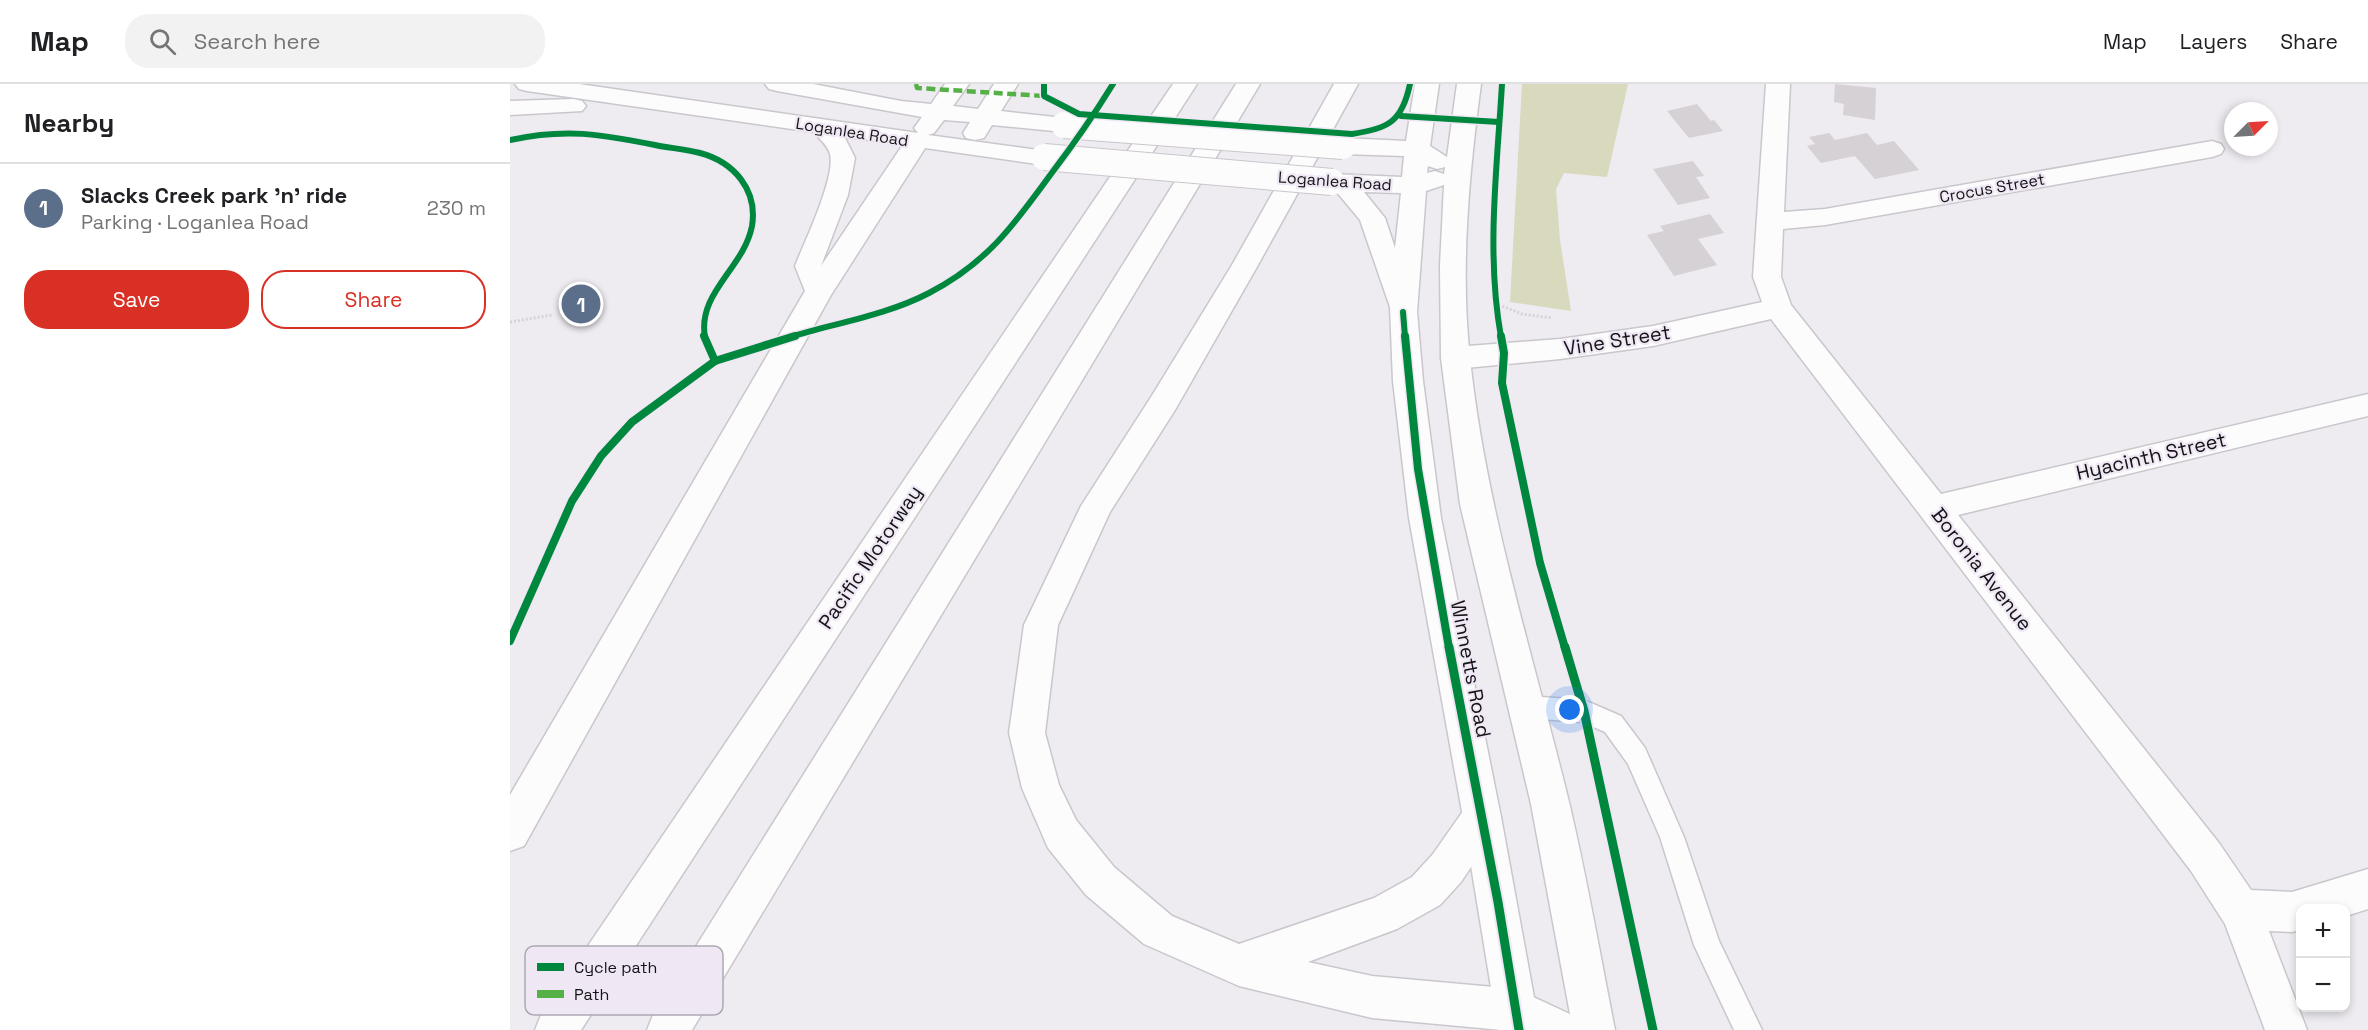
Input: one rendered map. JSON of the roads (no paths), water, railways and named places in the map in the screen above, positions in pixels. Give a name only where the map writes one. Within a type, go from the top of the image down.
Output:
[{"type":"main road","name":"Loganlea Road","points":[[527,84],[616,95],[917,142],[1044,157],[1337,182],[1414,186],[1457,172]]},
{"type":"main road","name":"Loganlea Road","points":[[777,84],[936,112],[1064,125],[1417,150],[1457,172]]},
{"type":"main road","points":[[801,88],[838,84]]},
{"type":"main road","points":[[510,832],[812,303],[936,112],[957,84]]},
{"type":"main road","points":[[966,148],[1006,84]]},
{"type":"main road","name":"Pacific Motorway","points":[[612,946],[1185,84]]},
{"type":"main road","points":[[720,946],[1248,84]]},
{"type":"main road","points":[[1346,84],[1164,402],[1097,506],[1041,625],[1027,733],[1041,788],[1062,834],[1100,881],[1158,930],[1239,965],[1372,997],[1517,1020],[1557,1030]]},
{"type":"main road","name":"Winnetts Road","points":[[1427,84],[1417,150],[1403,312],[1408,381],[1425,518],[1482,817],[1517,1020]]},
{"type":"main road","points":[[1469,84],[1457,172],[1453,266],[1455,358],[1476,504],[1550,804],[1594,1030]]},
{"type":"main road","name":"Boronia Avenue","points":[[1778,84],[1767,277],[1778,308],[2205,857],[2240,910],[2286,1030]]},
{"type":"main road","points":[[510,108],[576,106],[616,95]]},
{"type":"main road","points":[[812,303],[808,266],[838,184],[843,159],[837,145],[822,128]]},
{"type":"main road","name":"Crocus Street","points":[[1770,222],[1825,217],[2212,149]]},
{"type":"main road","points":[[1337,182],[1372,218],[1403,312]]},
{"type":"main road","name":"Vine Street","points":[[1455,358],[1560,349],[1653,336],[1778,308]]},
{"type":"main road","name":"Hyacinth Street","points":[[1935,508],[2368,405]]},
{"type":"main road","points":[[1239,965],[1383,915],[1426,891],[1447,868],[1482,817]]},
{"type":"main road","points":[[2318,904],[2368,889]]},
{"type":"main road","points":[[2240,910],[2296,911]]},
{"type":"main road","name":"Pacific Motorway","points":[[556,1030],[566,1015]]},
{"type":"main road","points":[[668,1030],[677,1015]]},
{"type":"lane","points":[[1527,707],[1584,711],[1613,724],[1637,756],[1672,837],[1707,945],[1748,1030]]},
{"type":"place","name":"Slacks Creek park 'n' ride","points":[[581,304]]}]
